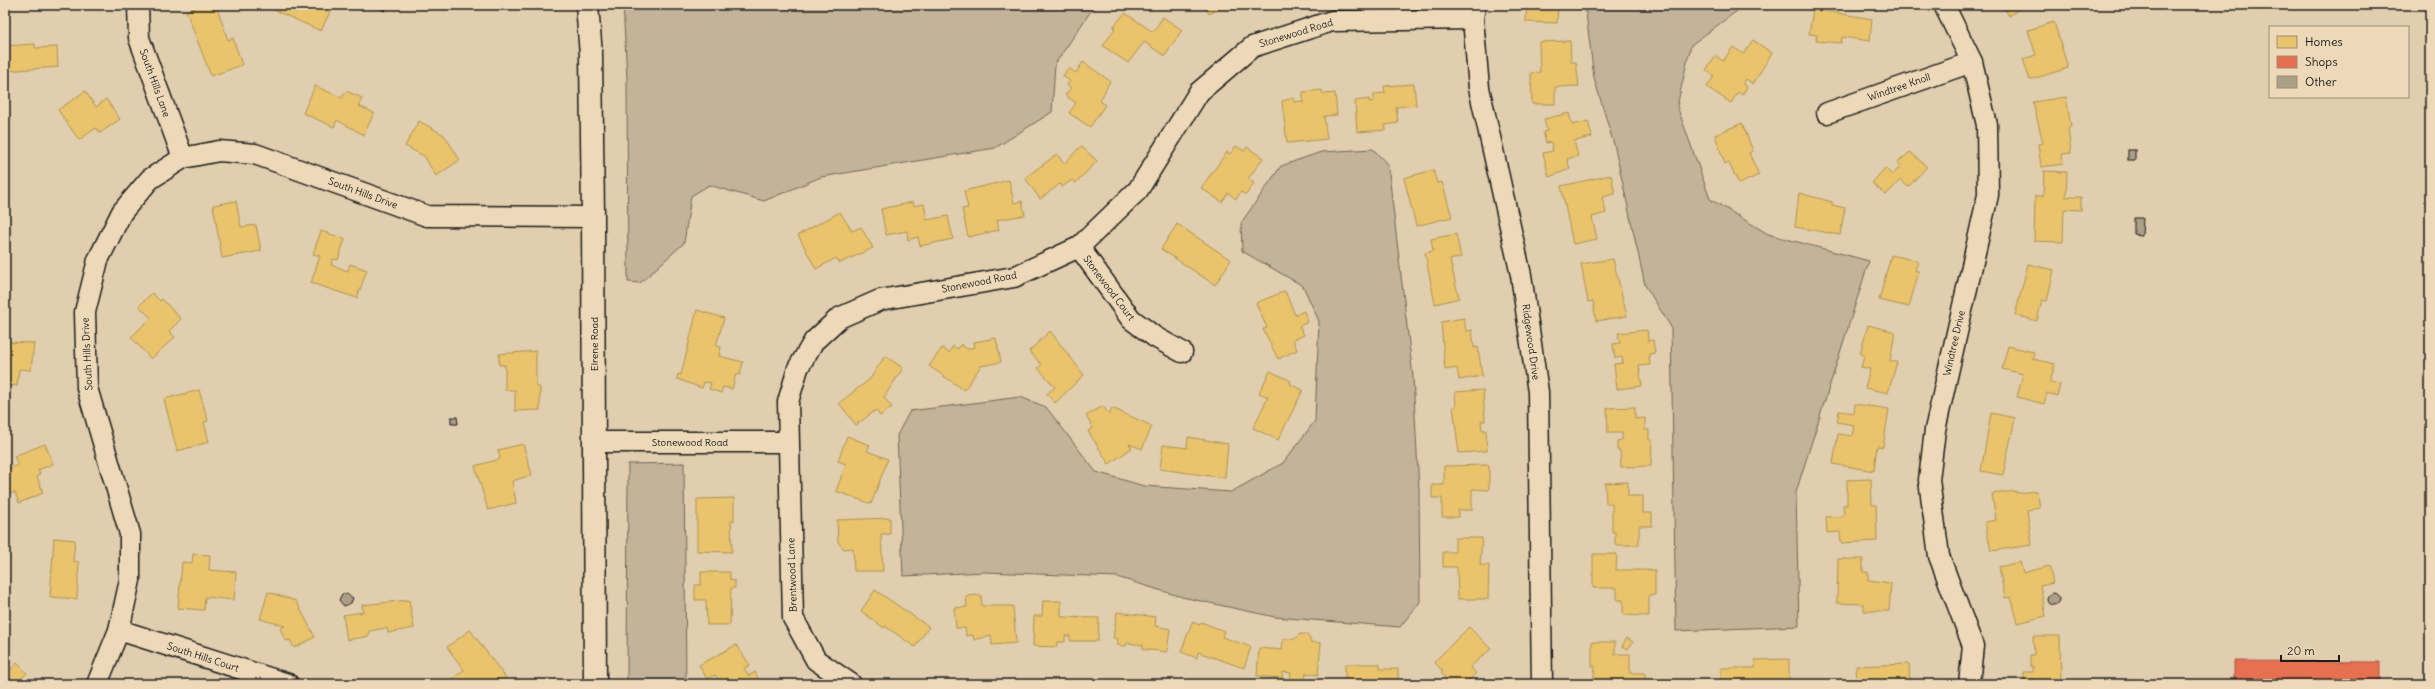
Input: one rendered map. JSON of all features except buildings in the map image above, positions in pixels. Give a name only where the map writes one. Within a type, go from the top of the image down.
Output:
[{"type":"street","name":"South Hills Lane","points":[[138,5],[139,38],[183,158]]},
{"type":"street","name":"Elrene Road","points":[[587,5],[591,55],[593,217],[595,684]]},
{"type":"street","name":"Windtree Drive","points":[[1944,5],[1972,62],[1987,125],[1988,195],[1935,430],[1930,480],[1939,556],[1973,646],[1969,684]]},
{"type":"street","name":"Stonewood Road","points":[[594,442],[788,442],[788,402],[798,368],[814,341],[839,318],[880,300],[1014,277],[1079,247],[1138,190],[1199,92],[1252,47],[1332,21],[1474,12]]},
{"type":"street","name":"Ridgewood Drive","points":[[1474,12],[1479,88],[1521,275],[1538,392],[1542,684]]},
{"type":"street","name":"Windtree Knoll","points":[[1827,112],[1972,62]]},
{"type":"street","name":"South Hills Drive","points":[[97,684],[119,630],[130,580],[130,534],[87,388],[85,312],[98,260],[122,212],[150,179],[183,158],[220,151],[255,154],[428,216],[593,217]]},
{"type":"street","name":"Stonewood Court","points":[[1079,247],[1131,319],[1155,337],[1182,352]]},
{"type":"street","name":"Brentwood Lane","points":[[788,442],[793,618],[816,660],[851,684]]},
{"type":"street","name":"South Hills Court","points":[[119,630],[288,684]]},
{"type":"shaded area","points":[[623,5],[1095,5],[1055,64],[1052,112],[995,148],[821,177],[764,201],[709,185],[691,196],[684,243],[640,283],[628,282],[627,78]]},
{"type":"shaded area","points":[[1585,5],[1745,5],[1691,45],[1677,106],[1710,199],[1768,234],[1869,261],[1796,492],[1799,626],[1676,631],[1671,327],[1645,285],[1615,148],[1594,78]]},
{"type":"shaded area","points":[[1373,149],[1388,165],[1413,377],[1419,490],[1420,602],[1400,627],[1275,617],[1182,597],[1117,577],[985,572],[903,576],[897,435],[910,411],[1020,397],[1046,407],[1096,472],[1144,486],[1231,492],[1283,463],[1315,421],[1319,321],[1303,286],[1242,251],[1241,223],[1281,166],[1321,152]]},
{"type":"shaded area","points":[[684,463],[686,679],[690,684],[627,684],[628,464]]}]
